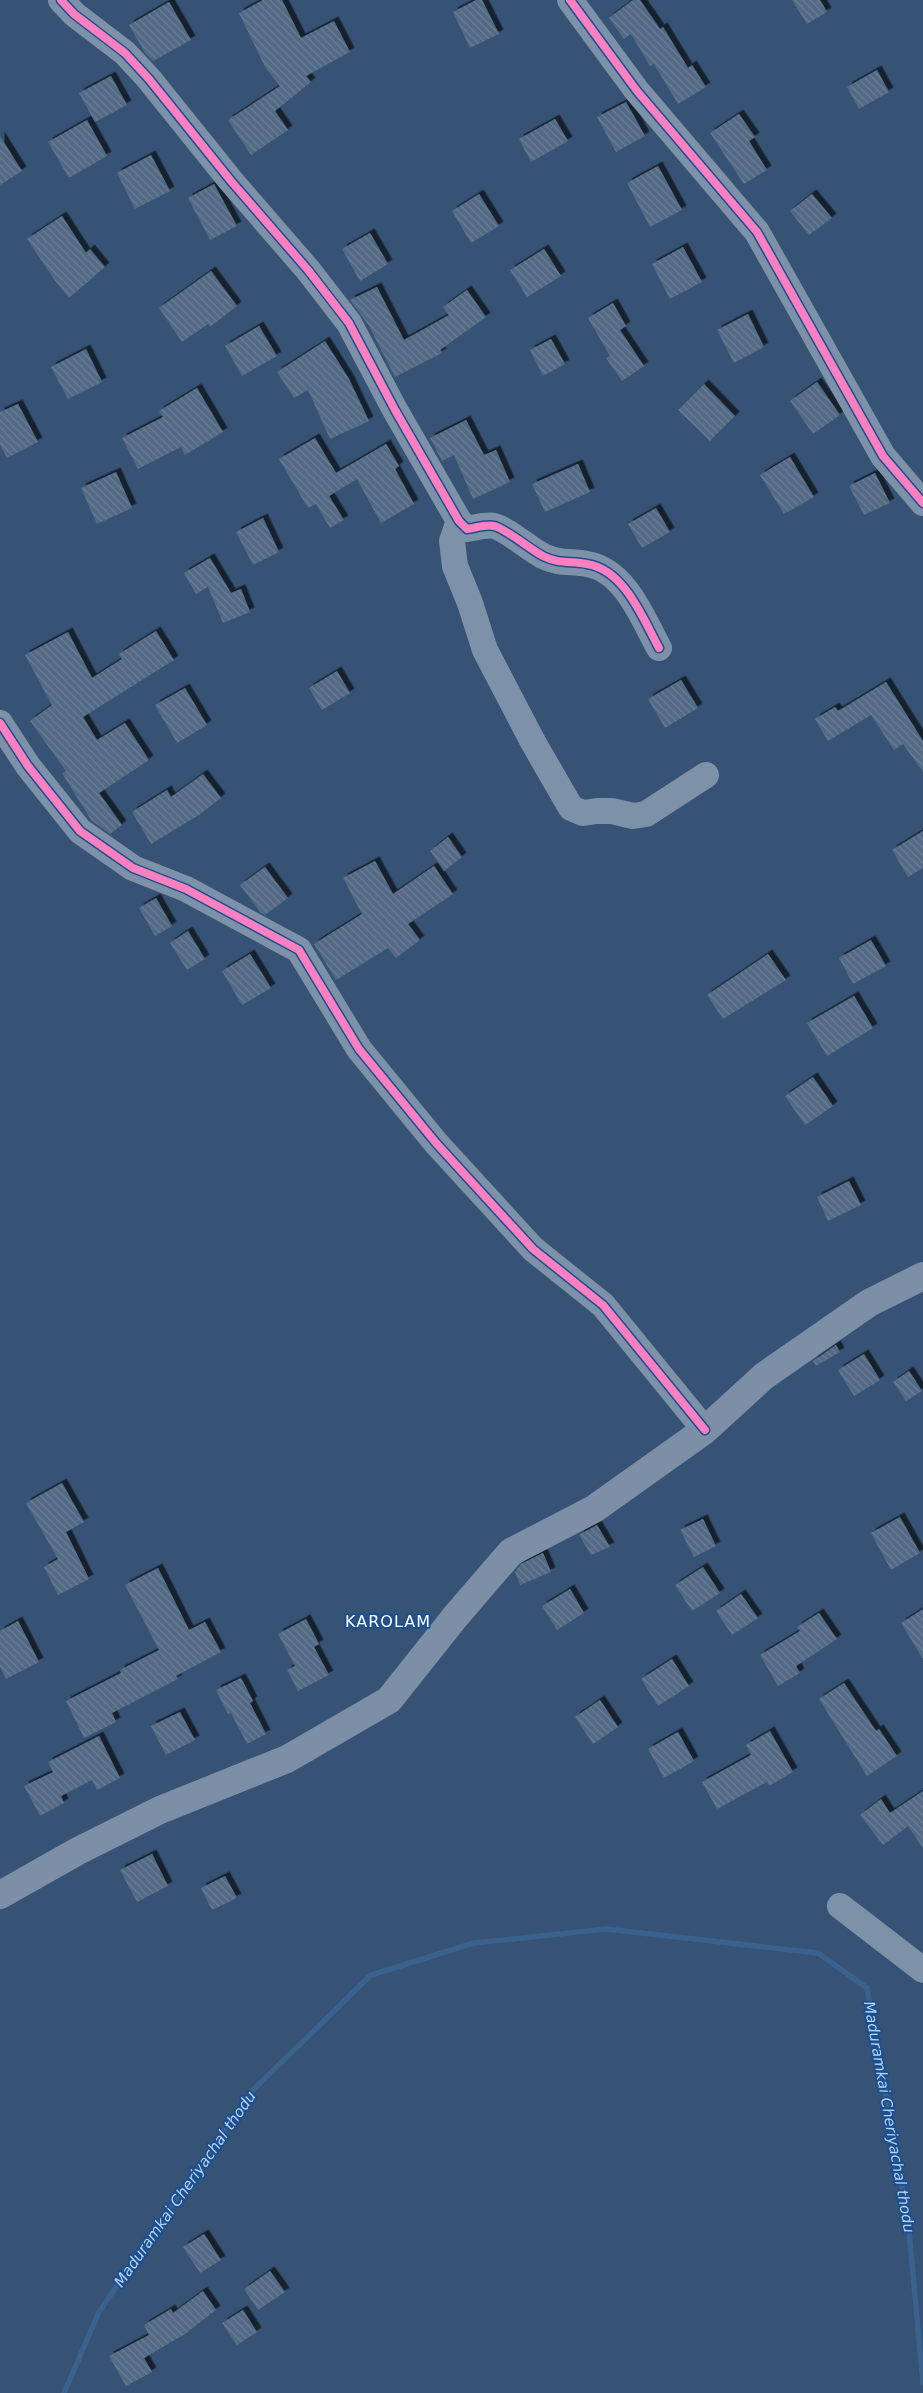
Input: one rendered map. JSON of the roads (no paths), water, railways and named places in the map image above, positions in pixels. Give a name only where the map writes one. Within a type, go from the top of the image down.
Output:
[{"type":"main road","points":[[0,1895],[78,1851],[160,1810],[287,1759],[388,1700],[455,1616],[510,1552],[594,1508],[706,1430],[764,1376],[869,1303],[923,1276]]},
{"type":"street","points":[[61,0],[74,14],[125,53],[149,79],[231,181],[308,270],[349,323],[395,410],[459,521],[467,529],[494,526],[543,556],[558,562],[588,564],[606,570],[621,585],[637,607],[659,648]]},
{"type":"street","points":[[570,0],[637,91],[758,232],[875,443],[893,468],[923,503]]},
{"type":"street","points":[[459,521],[452,541],[455,566],[486,650],[533,742],[571,808],[583,813],[612,811],[633,816],[646,814],[706,775]]},
{"type":"street","points":[[0,723],[28,766],[80,832],[133,868],[186,890],[300,950],[359,1049],[436,1143],[533,1249],[604,1305],[706,1430]]},
{"type":"street","points":[[840,1906],[923,1970]]},
{"type":"waterway","name":"Maduramkai Cheriyachal thodu","points":[[64,2393],[99,2312],[250,2093],[371,1975],[474,1943],[606,1929],[818,1953],[867,1988],[908,2220],[923,2383]]},
{"type":"district","name":"KAROLAM","points":[[388,1621]]}]
